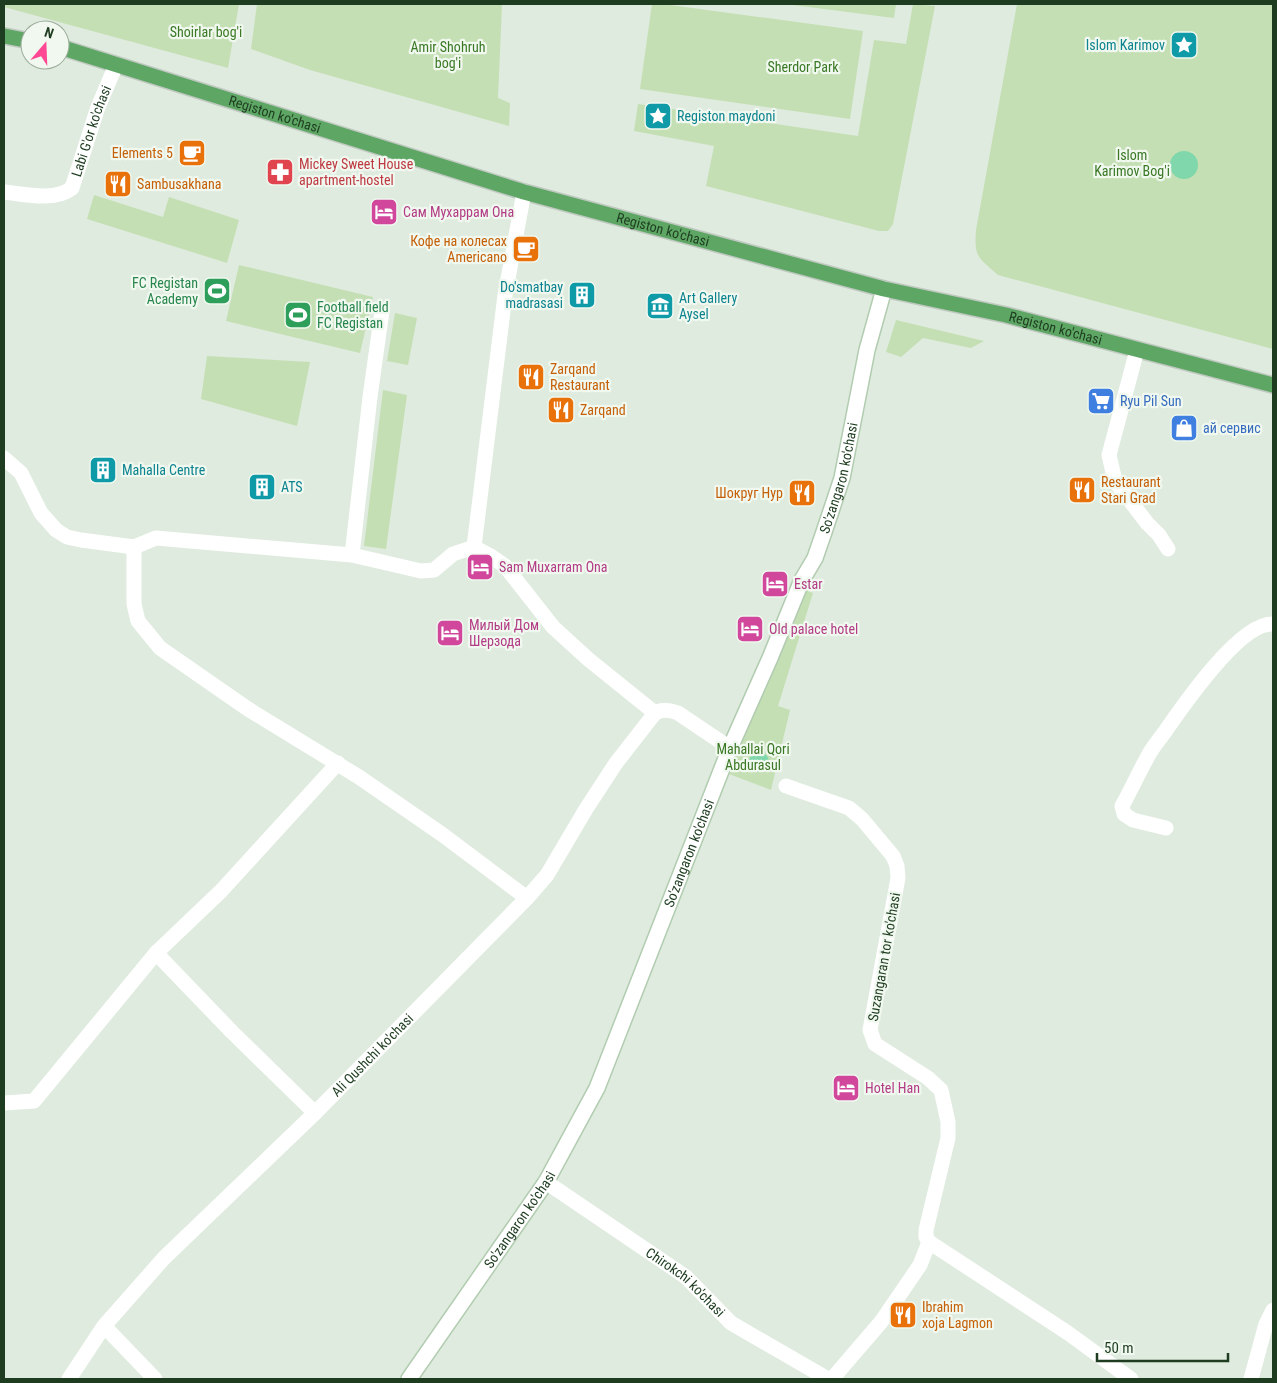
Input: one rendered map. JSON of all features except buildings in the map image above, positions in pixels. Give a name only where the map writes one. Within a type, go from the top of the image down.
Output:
[{"type":"main road","points":[[4,36],[20,39]]},
{"type":"main road","name":"Registon ko'chasi","points":[[70,51],[524,192],[884,290],[1006,315],[1273,385]]},
{"type":"street","name":"Labi G'or ko'chasi","points":[[4,192],[42,195],[59,194],[66,193],[72,188],[98,107],[116,65]]},
{"type":"street","points":[[474,547],[505,295],[524,192]]},
{"type":"street","name":"So'zangaron ko'chasi","points":[[409,1379],[546,1182],[597,1088],[730,748],[824,532],[842,478],[867,350],[884,290]]},
{"type":"street","points":[[352,555],[382,311]]},
{"type":"street","points":[[1137,350],[1109,455],[1115,481],[1147,523],[1159,535],[1168,549]]},
{"type":"street","points":[[4,459],[21,473],[41,513],[56,530],[67,537],[81,540],[134,547],[156,538],[352,555],[421,571],[434,570],[453,554],[474,547],[505,566],[553,627],[588,659],[654,713],[670,710],[678,713],[730,748]]},
{"type":"street","points":[[134,547],[134,604],[138,621],[160,648],[248,709],[338,762],[443,835],[527,898]]},
{"type":"street","points":[[1166,828],[1132,820],[1124,814],[1122,806],[1147,757],[1186,701],[1229,650],[1254,630],[1273,624]]},
{"type":"street","name":"Ali Qushchi ko'chasi","points":[[69,1379],[104,1326],[164,1258],[315,1113],[527,898],[547,875],[616,763],[654,713]]},
{"type":"street","points":[[4,1104],[34,1101],[156,953],[221,891],[338,762]]},
{"type":"street","name":"Suzangaran tor ko'chasi","points":[[786,786],[850,808],[862,819],[893,856],[897,866],[898,878],[870,1030],[876,1044],[928,1078],[941,1090],[948,1122],[948,1138],[926,1230],[926,1237],[929,1242]]},
{"type":"street","points":[[156,953],[232,1032],[315,1113]]},
{"type":"street","name":"Chirokchi ko'chasi","points":[[546,1182],[686,1277],[731,1323],[828,1379]]},
{"type":"street","points":[[832,1379],[881,1322],[920,1265],[929,1242],[1068,1333],[1131,1379]]},
{"type":"street","points":[[1251,1379],[1266,1324],[1273,1310]]},
{"type":"street","points":[[105,1327],[155,1379]]},
{"type":"green space","name":"Shoirlar bog'i","points":[[4,4],[239,4],[228,68],[70,25],[70,20],[52,20],[4,7]]},
{"type":"green space","name":"Amir Shohruh bog'i","points":[[257,4],[502,4],[498,98],[510,103],[509,126],[310,70],[251,49]]},
{"type":"green space","name":"Sherdor Park","points":[[652,4],[863,31],[850,119],[640,89]]},
{"type":"green space","points":[[785,4],[896,4],[894,18]]},
{"type":"green space","points":[[913,4],[935,6],[893,224],[888,231],[879,231],[706,186],[714,146],[634,131],[638,104],[858,136],[874,40],[906,44]]},
{"type":"green space","name":"Islom Karimov Bog'i","points":[[1017,4],[1273,4],[1273,349],[998,275],[979,256],[976,246],[976,230]]},
{"type":"green space","points":[[94,195],[163,217],[169,197],[239,220],[227,263],[87,219]]},
{"type":"green space","name":"Football field FC Registan","points":[[239,265],[373,297],[360,353],[226,321]]},
{"type":"green space","points":[[395,313],[417,318],[408,365],[387,361]]},
{"type":"green space","points":[[896,320],[984,341],[971,348],[923,338],[901,357],[886,352]]},
{"type":"green space","points":[[207,356],[310,362],[297,426],[201,399]]},
{"type":"green space","points":[[383,390],[407,395],[386,549],[364,546]]},
{"type":"green space","name":"Mahallai Qori Abdurasul","points":[[799,588],[813,593],[778,706],[790,710],[771,790],[729,774],[720,798],[710,794]]},
{"type":"shaded area","points":[[1184,151],[1194,155],[1198,165],[1194,175],[1184,179],[1174,175],[1170,165],[1174,155]]},
{"type":"shaded area","points":[[755,752],[763,752],[769,758],[769,766],[763,772],[755,772],[749,766],[749,758]]},
{"type":"place","name":"Islom Karimov","points":[[1184,45]]},
{"type":"place","name":"Registon maydoni","points":[[658,116]]},
{"type":"place","name":"Elements 5","points":[[192,153]]},
{"type":"place","name":"Mickey Sweet House apartment-hostel","points":[[280,172]]},
{"type":"place","name":"Sambusakhana","points":[[118,184]]},
{"type":"place","name":"Сам Мухаррам Она","points":[[384,212]]},
{"type":"place","name":"Кофе на колесах Americano","points":[[526,249]]},
{"type":"place","name":"FC Registan Academy","points":[[217,291]]},
{"type":"place","name":"Do'smatbay madrasasi","points":[[582,295]]},
{"type":"place","name":"Art Gallery Aysel","points":[[660,306]]},
{"type":"place","name":"Football field FC Registan","points":[[298,315]]},
{"type":"place","name":"Zarqand Restaurant","points":[[531,377]]},
{"type":"place","name":"Ryu Pil Sun","points":[[1101,401]]},
{"type":"place","name":"Zarqand","points":[[561,410]]},
{"type":"place","name":"ай сервис","points":[[1184,428]]},
{"type":"place","name":"Mahalla Centre","points":[[103,470]]},
{"type":"place","name":"ATS","points":[[262,487]]},
{"type":"place","name":"Restaurant Stari Grad","points":[[1082,490]]},
{"type":"place","name":"Шокруг Нур","points":[[802,493]]},
{"type":"place","name":"Sam Muxarram Ona","points":[[480,567]]},
{"type":"place","name":"Estar","points":[[775,584]]},
{"type":"place","name":"Old palace hotel","points":[[750,629]]},
{"type":"place","name":"Милый Дом Шерзода","points":[[450,633]]},
{"type":"place","name":"Hotel Han","points":[[846,1088]]},
{"type":"place","name":"Ibrahim xoja Lagmon","points":[[903,1315]]}]
